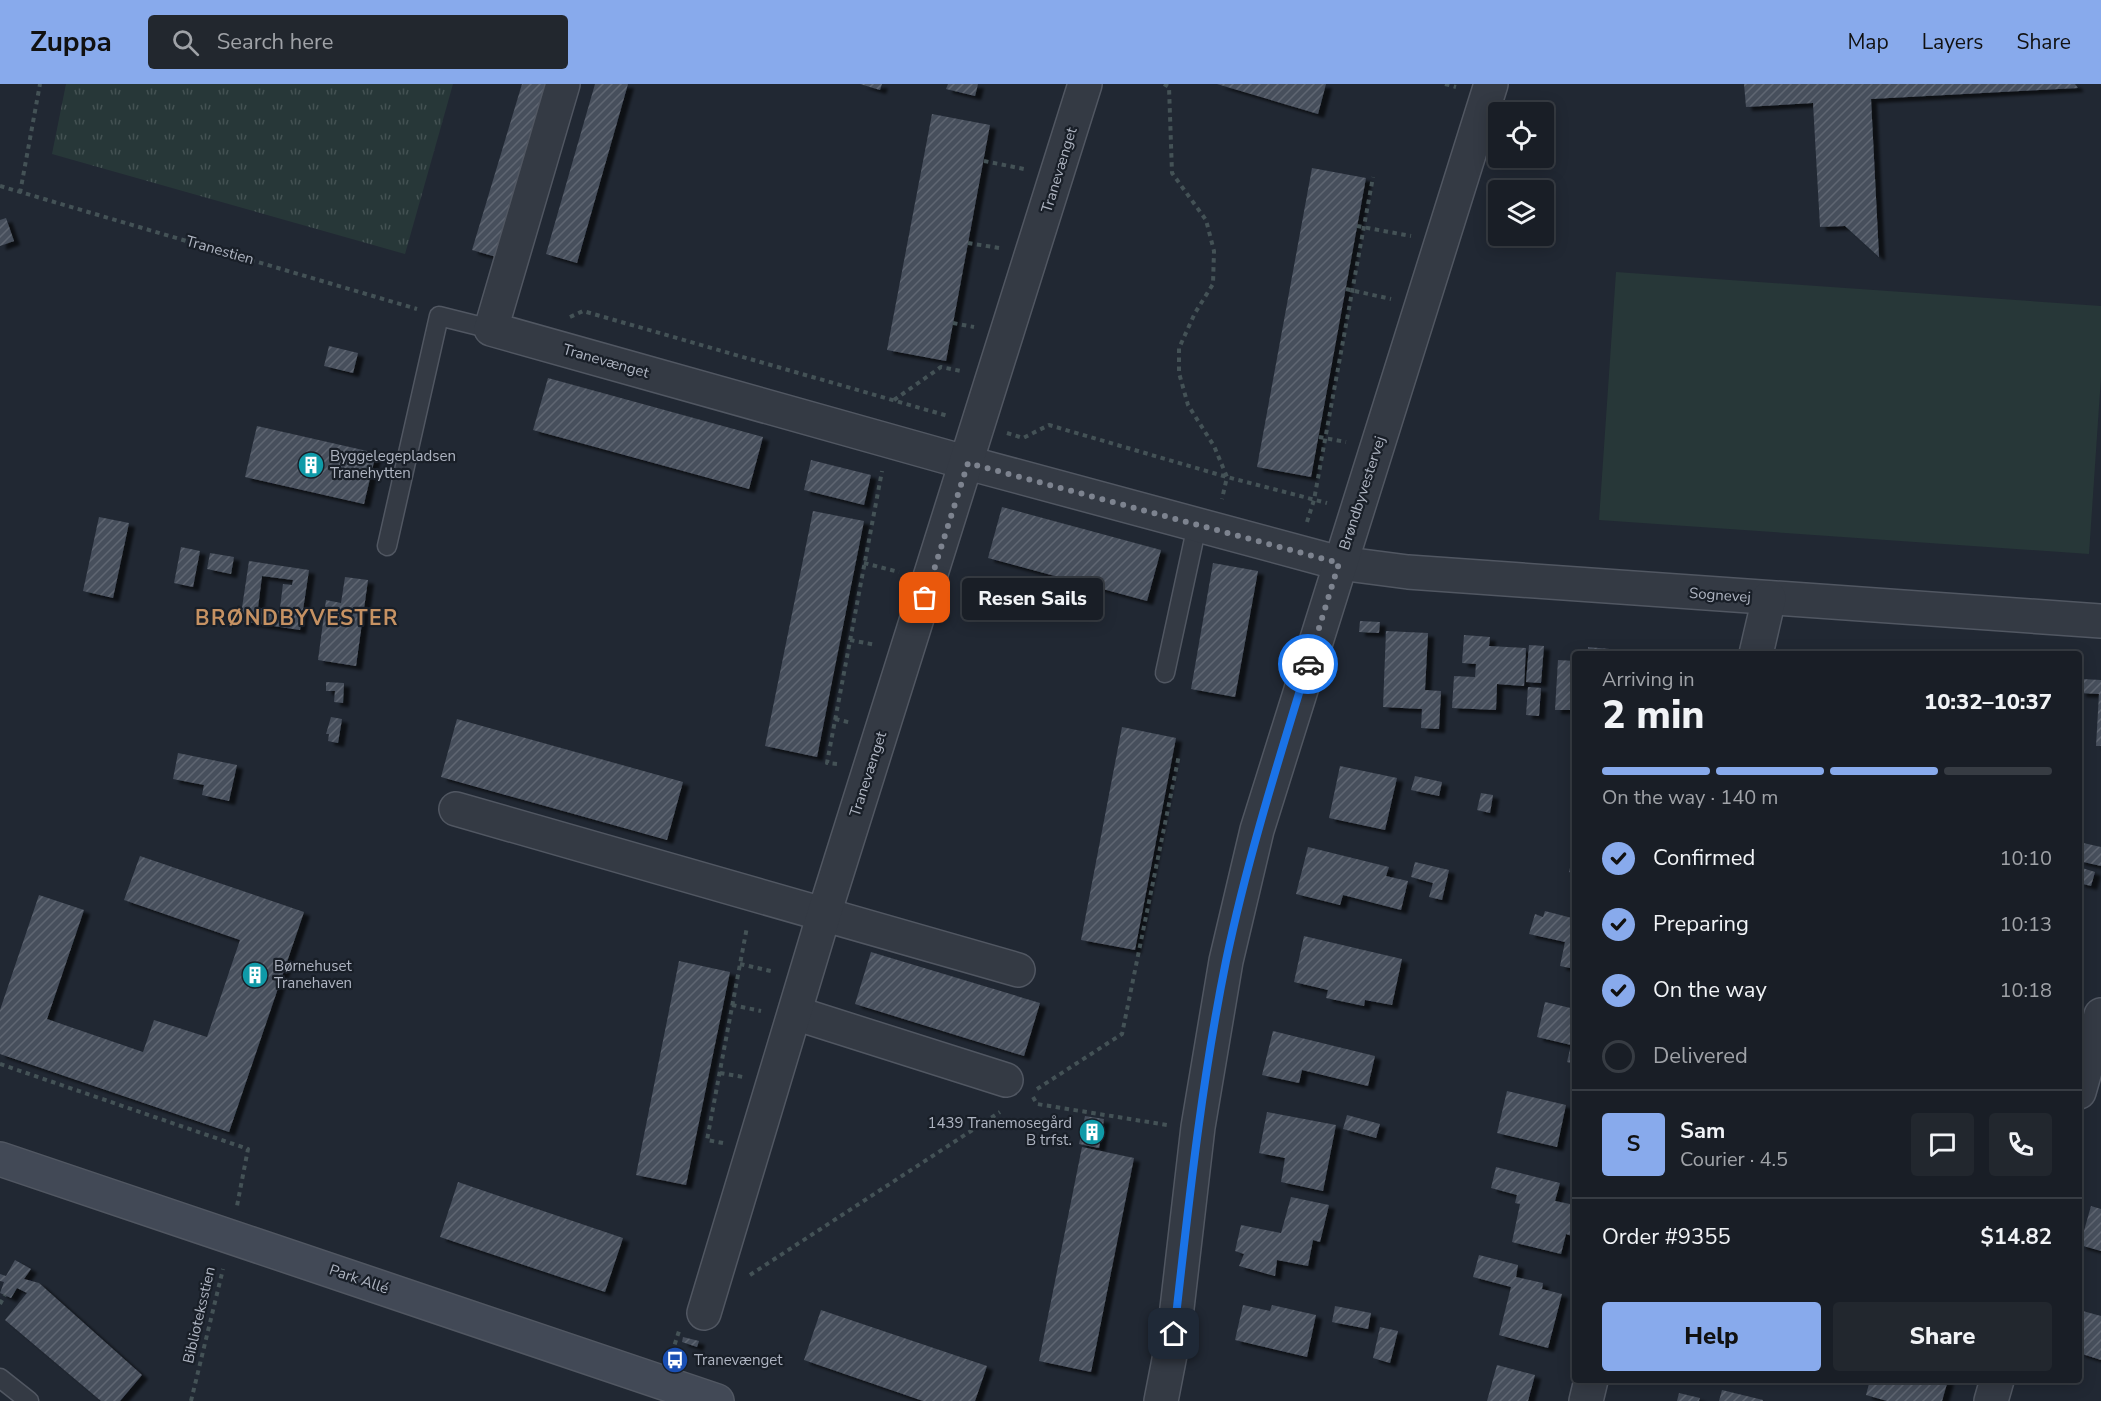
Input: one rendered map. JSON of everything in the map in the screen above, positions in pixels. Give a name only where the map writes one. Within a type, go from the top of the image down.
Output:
[{"type":"street","points":[[491,329],[563,84]]},
{"type":"street","name":"Tranevænget","points":[[704,1313],[824,914],[968,463],[1085,84]]},
{"type":"street","name":"Brøndbyvestervej","points":[[1161,1401],[1174,1334],[1198,1127],[1226,961],[1257,830],[1491,84]]},
{"type":"street","name":"Tranevænget","points":[[491,329],[887,441],[1339,563]]},
{"type":"street","name":"Sognevej","points":[[1339,563],[1408,572],[2101,621]]},
{"type":"street","points":[[1757,651],[1769,598]]},
{"type":"street","points":[[456,809],[1018,970]]},
{"type":"street","points":[[795,1013],[1006,1080]]},
{"type":"street","points":[[2082,1082],[2101,1015]]},
{"type":"street","name":"Park Allé","points":[[0,1159],[231,1235],[717,1401]]},
{"type":"street","points":[[1586,1401],[1590,1383]]},
{"type":"street","points":[[1991,1401],[1996,1383]]},
{"type":"lane","points":[[387,546],[439,316],[491,329]]},
{"type":"lane","points":[[1165,673],[1206,527]]},
{"type":"lane","points":[[0,1378],[30,1401]]},
{"type":"path","points":[[20,193],[40,84]]},
{"type":"path","points":[[1164,84],[1169,87],[1172,173],[1206,220],[1214,251],[1213,284],[1195,313],[1179,348],[1179,373],[1188,405],[1214,446],[1227,477],[1206,527]]},
{"type":"path","points":[[984,161],[1057,176]]},
{"type":"path","points":[[1297,552],[1314,500],[1373,177]]},
{"type":"path","name":"Tranestien","points":[[0,186],[237,254],[439,316]]},
{"type":"path","points":[[1357,226],[1441,242]]},
{"type":"path","points":[[1346,290],[1421,305]]},
{"type":"path","points":[[894,400],[942,368],[994,378]]},
{"type":"path","points":[[870,769],[827,763],[887,441]]},
{"type":"path","points":[[747,927],[707,1140],[754,1150]]},
{"type":"path","name":"Biblioteksstien","points":[[0,1064],[248,1149],[231,1235],[191,1401]]},
{"type":"path","points":[[1006,1080],[1024,1080],[1037,1104],[1146,1123],[1198,1127]]},
{"type":"path","points":[[0,1304],[5,1295]]},
{"type":"green space","points":[[66,84],[453,84],[405,254],[52,154]]},
{"type":"green space","points":[[1616,272],[2101,306],[2101,377],[2089,554],[1599,520]]},
{"type":"building","points":[[522,84],[556,84],[503,259],[472,250]]},
{"type":"building","points":[[595,84],[628,84],[577,263],[546,254]]},
{"type":"building","points":[[860,84],[882,84],[880,90]]},
{"type":"building","points":[[948,84],[978,84],[975,96],[946,89]]},
{"type":"building","points":[[1217,84],[1326,84],[1318,114]]},
{"type":"building","points":[[1744,84],[2075,84],[2078,88],[1871,99],[1879,257],[1845,226],[1820,227],[1813,103],[1746,107]]},
{"type":"building","points":[[932,114],[990,125],[946,361],[887,350]]},
{"type":"building","points":[[1312,168],[1366,178],[1311,477],[1257,467]]},
{"type":"building","points":[[6,218],[14,241],[0,246],[0,220]]},
{"type":"building","points":[[329,346],[358,353],[353,373],[324,366]]},
{"type":"building","points":[[548,378],[763,437],[749,489],[533,430]]},
{"type":"building","name":"Byggelegepladsen Tranehytten","points":[[257,426],[376,453],[364,504],[245,477]]},
{"type":"building","points":[[811,460],[871,475],[864,505],[804,490]]},
{"type":"building","points":[[1002,507],[1161,550],[1147,601],[988,558]]},
{"type":"building","points":[[813,511],[864,521],[817,757],[765,746]]},
{"type":"building","points":[[99,517],[129,523],[113,598],[83,591]]},
{"type":"building","points":[[181,547],[200,551],[193,587],[174,583]]},
{"type":"building","points":[[210,553],[234,557],[231,574],[207,569]]},
{"type":"building","points":[[249,561],[309,570],[300,630],[240,621]],"holes":[[[262,576],[293,580],[292,585],[283,584],[280,608],[288,609],[288,612],[258,608]]]},
{"type":"building","points":[[1213,563],[1258,571],[1235,697],[1191,689]]},
{"type":"building","points":[[345,577],[368,580],[356,666],[318,660],[326,600],[341,603]]},
{"type":"building","points":[[1360,621],[1380,622],[1379,633],[1359,632]]},
{"type":"building","points":[[1386,631],[1428,633],[1425,690],[1441,691],[1439,729],[1421,728],[1422,709],[1383,707]]},
{"type":"building","points":[[1464,635],[1490,637],[1489,646],[1526,648],[1524,686],[1497,684],[1496,710],[1452,708],[1454,676],[1475,677],[1476,664],[1462,663]]},
{"type":"building","points":[[1529,645],[1544,646],[1541,683],[1526,682]]},
{"type":"building","points":[[1588,647],[1621,650],[1621,651],[1588,651]]},
{"type":"building","points":[[1654,649],[1683,651],[1654,651]]},
{"type":"building","points":[[1558,660],[1572,661],[1572,710],[1555,710]]},
{"type":"building","points":[[2082,679],[2101,680],[2101,746],[2096,746],[2099,694],[2082,693]]},
{"type":"building","points":[[326,682],[344,683],[343,703],[334,702],[335,691],[326,691]]},
{"type":"building","points":[[1528,687],[1541,688],[1539,716],[1526,715]]},
{"type":"building","points":[[331,717],[342,719],[338,743],[328,741],[329,734],[326,734]]},
{"type":"building","points":[[457,719],[683,782],[667,840],[441,777]]},
{"type":"building","points":[[1122,727],[1176,738],[1135,950],[1081,940]]},
{"type":"building","points":[[178,753],[237,765],[229,801],[202,795],[204,785],[173,779]]},
{"type":"building","points":[[1340,766],[1397,778],[1385,830],[1329,818]]},
{"type":"building","points":[[1415,776],[1442,782],[1439,796],[1411,790]]},
{"type":"building","points":[[1481,793],[1493,795],[1490,813],[1477,810]]},
{"type":"building","points":[[2082,843],[2101,847],[2101,866],[2082,862]]},
{"type":"building","points":[[1308,847],[1389,867],[1386,876],[1408,881],[1401,910],[1343,895],[1340,905],[1296,894]]},
{"type":"building","name":"Børnehuset Tranehaven","points":[[140,856],[304,912],[229,1132],[0,1054],[0,1010],[39,895],[84,910],[47,1019],[143,1052],[154,1020],[207,1037],[240,940],[124,900]]},
{"type":"building","points":[[1415,862],[1449,870],[1442,900],[1429,897],[1433,883],[1411,877]]},
{"type":"building","points":[[2082,868],[2095,872],[2091,886],[2082,884]]},
{"type":"building","points":[[1545,911],[1572,918],[1572,968],[1560,966],[1565,942],[1529,934],[1535,914],[1543,917]]},
{"type":"building","points":[[1304,936],[1402,959],[1392,1005],[1365,1000],[1364,1006],[1326,998],[1328,990],[1294,982]]},
{"type":"building","points":[[871,952],[1040,1003],[1024,1056],[855,1004]]},
{"type":"building","points":[[679,961],[730,972],[686,1185],[636,1175]]},
{"type":"building","points":[[1545,1002],[1572,1008],[1572,1063],[1567,1062],[1571,1045],[1537,1037]]},
{"type":"building","points":[[1273,1031],[1375,1056],[1368,1086],[1302,1070],[1299,1083],[1262,1075]]},
{"type":"building","points":[[1507,1091],[1566,1105],[1557,1147],[1497,1133]]},
{"type":"building","points":[[1267,1112],[1336,1125],[1323,1191],[1281,1182],[1285,1158],[1259,1153]]},
{"type":"building","points":[[1347,1115],[1380,1124],[1376,1138],[1343,1129]]},
{"type":"building","name":"1439 Tranemosegård B trfst.","points":[[1085,1116],[1104,1119],[1099,1148],[1079,1144]]},
{"type":"building","points":[[1082,1147],[1134,1158],[1091,1372],[1039,1361]]},
{"type":"building","points":[[1496,1167],[1560,1183],[1555,1201],[1572,1204],[1572,1236],[1566,1234],[1561,1254],[1512,1242],[1520,1204],[1515,1203],[1517,1195],[1491,1188]]},
{"type":"building","points":[[458,1182],[623,1238],[605,1292],[440,1237]]},
{"type":"building","points":[[1291,1197],[1329,1205],[1320,1242],[1313,1240],[1308,1266],[1277,1260],[1275,1276],[1239,1266],[1244,1254],[1235,1251],[1241,1225],[1281,1233]]},
{"type":"building","points":[[2091,1206],[2101,1209],[2101,1251],[2082,1246]]},
{"type":"building","points":[[1479,1255],[1518,1265],[1516,1277],[1543,1283],[1542,1289],[1562,1294],[1548,1348],[1499,1335],[1511,1287],[1473,1277]]},
{"type":"building","points":[[15,1260],[31,1269],[24,1279],[39,1283],[142,1375],[120,1401],[101,1401],[5,1320],[27,1293],[17,1288],[11,1298],[0,1293],[4,1282],[0,1281],[0,1274],[6,1276]]},
{"type":"building","points":[[1243,1305],[1270,1311],[1272,1305],[1316,1315],[1307,1357],[1235,1340]]},
{"type":"building","points":[[1335,1306],[1371,1313],[1368,1329],[1332,1322]]},
{"type":"building","points":[[821,1310],[987,1366],[975,1401],[923,1401],[804,1360]]},
{"type":"building","points":[[2082,1311],[2101,1316],[2101,1360],[2082,1354]]},
{"type":"building","points":[[1380,1327],[1398,1331],[1390,1363],[1373,1358]]},
{"type":"building","points":[[683,1337],[699,1341],[697,1347],[682,1342]]},
{"type":"building","points":[[1497,1365],[1535,1375],[1528,1401],[1487,1401]]},
{"type":"building","points":[[1869,1383],[1947,1383],[1942,1401],[1887,1401],[1866,1395]]},
{"type":"building","points":[[1722,1390],[1763,1400],[1763,1401],[1719,1401]]},
{"type":"building","points":[[1679,1393],[1700,1398],[1699,1401],[1677,1401]]},
{"type":"way so far","points":[[925,598],[968,463],[1339,563],[1308,664]]},
{"type":"place","name":"Byggelegepladsen Tranehytten","points":[[311,465]]},
{"type":"place","name":"Resen Sails","points":[[925,598]]},
{"type":"place","name":"Børnehuset Tranehaven","points":[[255,975]]},
{"type":"place","name":"1439 Tranemosegård B trfst.","points":[[1092,1132]]},
{"type":"place","name":"Tranevænget","points":[[675,1360]]},
{"type":"district","name":"BRØNDBYVESTER","points":[[297,618]]},
{"type":"route","points":[[1174,1334],[1198,1127],[1226,961],[1257,830],[1308,664]]}]
